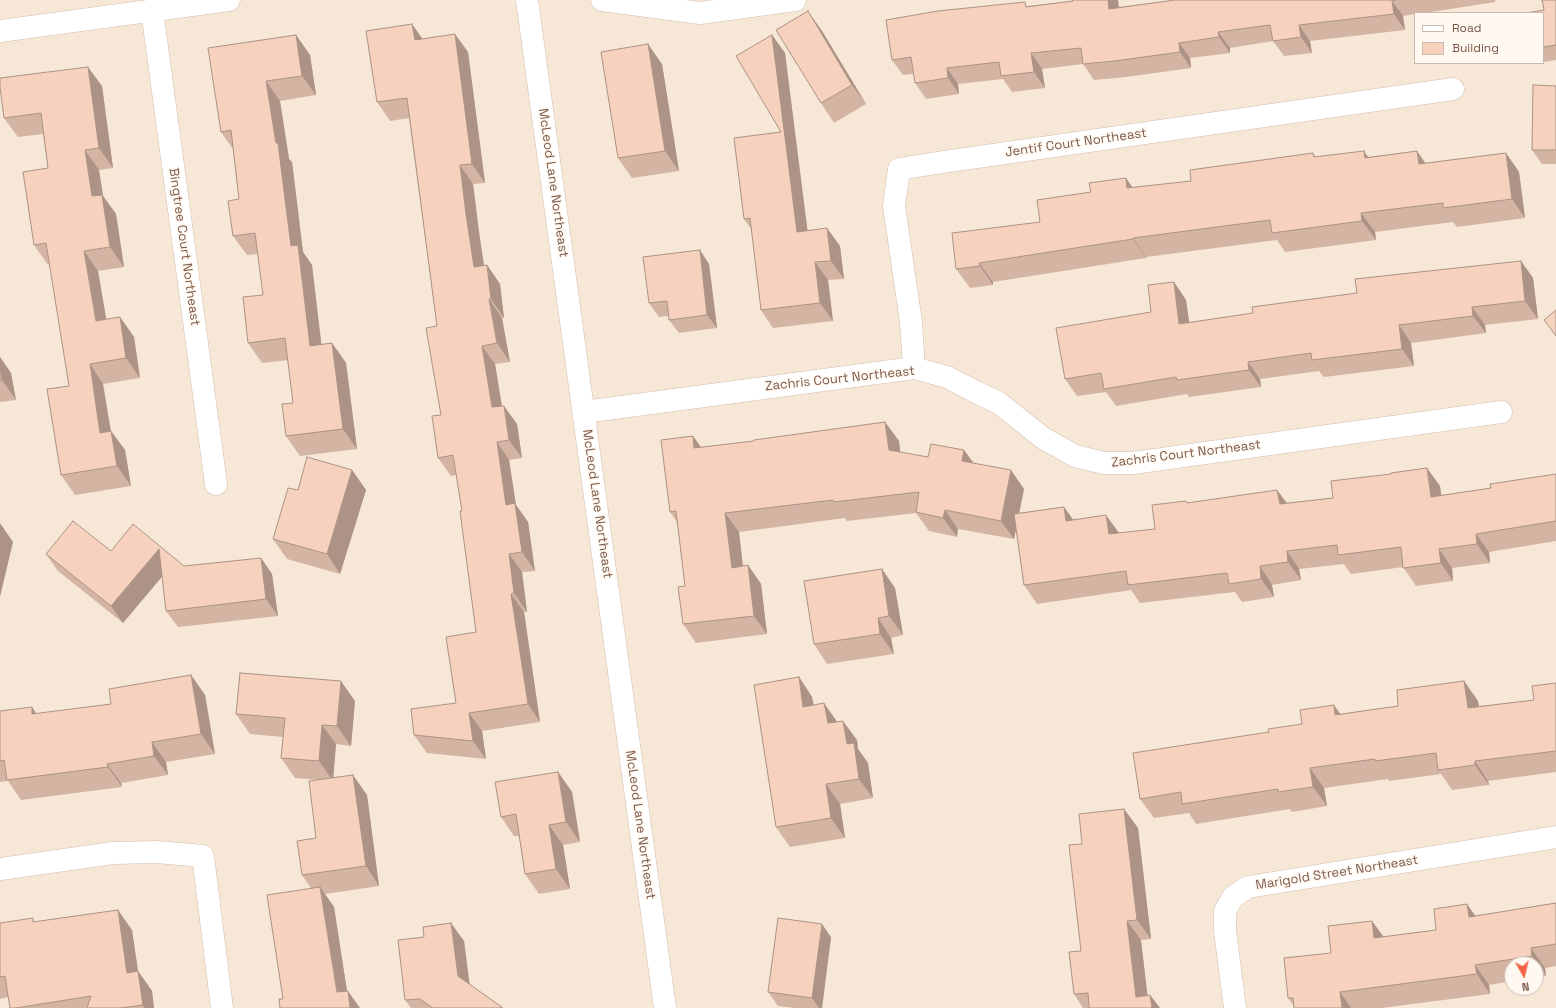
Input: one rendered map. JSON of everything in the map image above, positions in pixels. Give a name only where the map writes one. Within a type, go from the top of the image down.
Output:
[{"type":"street","points":[[0,31],[229,0]]},
{"type":"street","name":"McLeod Lane Northeast","points":[[528,0],[665,1008]]},
{"type":"street","points":[[602,0],[700,13],[795,0]]},
{"type":"street","name":"Bingtree Court Northeast","points":[[152,10],[216,484]]},
{"type":"street","name":"Jentif Court Northeast","points":[[914,368],[911,322],[894,206],[899,169],[1453,89]]},
{"type":"street","name":"Zachris Court Northeast","points":[[584,412],[914,368],[947,377],[998,403],[1043,438],[1075,456],[1104,463],[1133,463],[1501,412]]},
{"type":"street","name":"Marigold Street Northeast","points":[[1235,1008],[1225,931],[1225,911],[1232,897],[1248,888],[1556,837]]},
{"type":"street","points":[[0,869],[113,853],[157,852],[203,856],[222,1008]]},
{"type":"shaded area","points":[[0,0],[1556,0],[1556,1008],[0,1008]]},
{"type":"building","points":[[1072,0],[1108,0],[1109,9],[1175,0],[1396,0],[1392,1],[1394,14],[1299,25],[1301,37],[1273,41],[1270,25],[1218,32],[1219,37],[1179,43],[1180,52],[1083,64],[1081,48],[1031,53],[1034,72],[1001,76],[999,62],[947,68],[948,78],[915,83],[911,57],[892,60],[886,20],[938,11],[1025,2],[1026,7],[1073,1]]},
{"type":"building","points":[[1542,0],[1556,0],[1556,45],[1544,47],[1544,12],[1532,12],[1544,10]]},
{"type":"building","points":[[808,11],[852,85],[821,103],[776,30]]},
{"type":"building","points":[[412,24],[415,40],[455,34],[472,164],[460,165],[466,214],[474,267],[487,265],[491,299],[489,299],[497,343],[482,346],[492,407],[504,406],[509,440],[497,442],[506,505],[515,503],[522,552],[509,554],[514,593],[511,594],[528,704],[469,713],[473,741],[414,735],[411,709],[456,703],[446,637],[476,632],[460,511],[462,511],[453,455],[438,458],[432,416],[441,415],[426,328],[437,326],[407,98],[377,102],[366,31]]},
{"type":"building","points":[[296,35],[302,76],[266,81],[276,143],[278,143],[291,246],[298,245],[310,346],[332,343],[343,429],[286,436],[282,404],[293,403],[285,338],[248,343],[243,297],[263,295],[255,233],[233,236],[228,201],[239,199],[231,130],[221,132],[208,48]]},
{"type":"building","points":[[772,35],[797,232],[827,228],[831,261],[815,262],[820,303],[761,310],[750,218],[744,219],[734,138],[781,132],[736,56]]},
{"type":"building","points":[[648,44],[665,151],[618,158],[601,52]]},
{"type":"building","points":[[88,67],[99,148],[85,150],[92,196],[102,195],[110,247],[84,251],[96,321],[120,317],[126,358],[90,364],[100,433],[111,431],[117,466],[61,475],[47,389],[69,386],[46,243],[34,245],[23,172],[48,168],[41,113],[4,118],[0,78]]},
{"type":"building","points":[[1533,85],[1556,86],[1556,150],[1532,150]]},
{"type":"building","points":[[1364,151],[1365,158],[1417,151],[1419,164],[1506,153],[1512,199],[1443,208],[1443,203],[1361,213],[1362,221],[1272,233],[1270,220],[1133,238],[979,263],[980,266],[956,269],[952,233],[1040,222],[1037,200],[1091,192],[1089,183],[1126,178],[1127,188],[1191,181],[1190,170],[1313,153],[1314,157]]},
{"type":"building","points":[[700,250],[707,315],[669,320],[667,301],[649,303],[643,257]]},
{"type":"building","points":[[1521,261],[1525,301],[1472,307],[1473,316],[1399,325],[1402,349],[1312,360],[1311,353],[1248,362],[1249,370],[1177,380],[1176,377],[1104,389],[1101,373],[1065,379],[1056,328],[1151,312],[1148,285],[1174,282],[1179,324],[1253,313],[1252,307],[1357,293],[1355,279]]},
{"type":"building","points":[[1556,310],[1556,336],[1544,320]]},
{"type":"building","points":[[0,368],[2,380],[0,380]]},
{"type":"building","points":[[885,422],[889,450],[928,457],[931,444],[964,450],[962,461],[1011,470],[1001,521],[945,510],[943,518],[916,512],[919,492],[834,502],[833,500],[725,513],[732,568],[748,565],[754,616],[683,624],[678,587],[685,586],[676,511],[670,512],[661,440],[693,436],[694,448]]},
{"type":"building","points":[[307,457],[352,470],[327,554],[273,539],[288,488],[298,490]]},
{"type":"building","points":[[1427,468],[1431,497],[1491,488],[1490,484],[1556,474],[1556,521],[1476,534],[1477,544],[1439,549],[1441,563],[1403,568],[1401,547],[1338,555],[1337,545],[1287,551],[1288,562],[1260,566],[1261,579],[1229,584],[1227,573],[1128,585],[1126,571],[1024,585],[1014,514],[1064,507],[1066,521],[1106,515],[1109,534],[1155,529],[1152,505],[1186,501],[1187,503],[1277,490],[1280,504],[1333,498],[1331,481]]},
{"type":"building","points":[[73,521],[111,551],[133,524],[184,566],[261,558],[266,599],[166,611],[159,549],[111,606],[46,554]]},
{"type":"building","points":[[882,569],[889,616],[878,618],[880,634],[814,644],[804,581]]},
{"type":"building","points":[[240,673],[341,681],[337,726],[322,725],[319,761],[281,758],[285,718],[236,714]]},
{"type":"building","points":[[191,675],[201,734],[152,742],[154,756],[107,764],[108,767],[7,780],[4,760],[0,761],[0,711],[32,707],[32,714],[111,704],[109,689]]},
{"type":"building","points":[[799,677],[803,707],[824,703],[828,723],[843,721],[847,744],[854,743],[859,779],[826,784],[831,818],[776,827],[754,685]]},
{"type":"building","points":[[1464,681],[1468,708],[1534,700],[1532,686],[1556,683],[1556,751],[1475,761],[1475,765],[1438,770],[1436,753],[1375,761],[1375,759],[1310,768],[1313,787],[1278,792],[1278,789],[1182,804],[1181,792],[1140,799],[1133,753],[1269,732],[1268,729],[1302,724],[1300,710],[1334,705],[1335,715],[1398,706],[1397,690]]},
{"type":"building","points":[[558,772],[566,822],[549,825],[556,869],[525,874],[516,814],[501,817],[495,782]]},
{"type":"building","points":[[353,775],[366,866],[302,875],[297,841],[316,838],[309,781]]},
{"type":"building","points":[[1124,809],[1137,920],[1127,921],[1136,997],[1150,995],[1152,1008],[1089,1008],[1088,993],[1074,994],[1069,952],[1081,951],[1069,845],[1082,844],[1079,814]]},
{"type":"building","points":[[320,887],[337,992],[348,991],[350,1008],[280,1008],[279,999],[283,999],[267,895]]},
{"type":"building","points":[[1556,903],[1556,944],[1531,948],[1532,956],[1504,956],[1504,960],[1475,965],[1477,974],[1340,992],[1342,1008],[1294,1008],[1293,998],[1288,998],[1284,958],[1331,953],[1328,926],[1372,921],[1374,938],[1436,930],[1434,909],[1467,904],[1469,917]]},
{"type":"building","points":[[118,910],[127,973],[138,971],[143,1005],[120,1008],[87,1008],[91,996],[10,1008],[5,976],[0,977],[0,923],[33,918],[33,922]]},
{"type":"building","points":[[778,918],[822,924],[812,998],[768,992]]},
{"type":"building","points":[[451,923],[458,976],[503,1008],[433,1008],[420,999],[405,1000],[398,940],[424,937],[423,927]]}]
